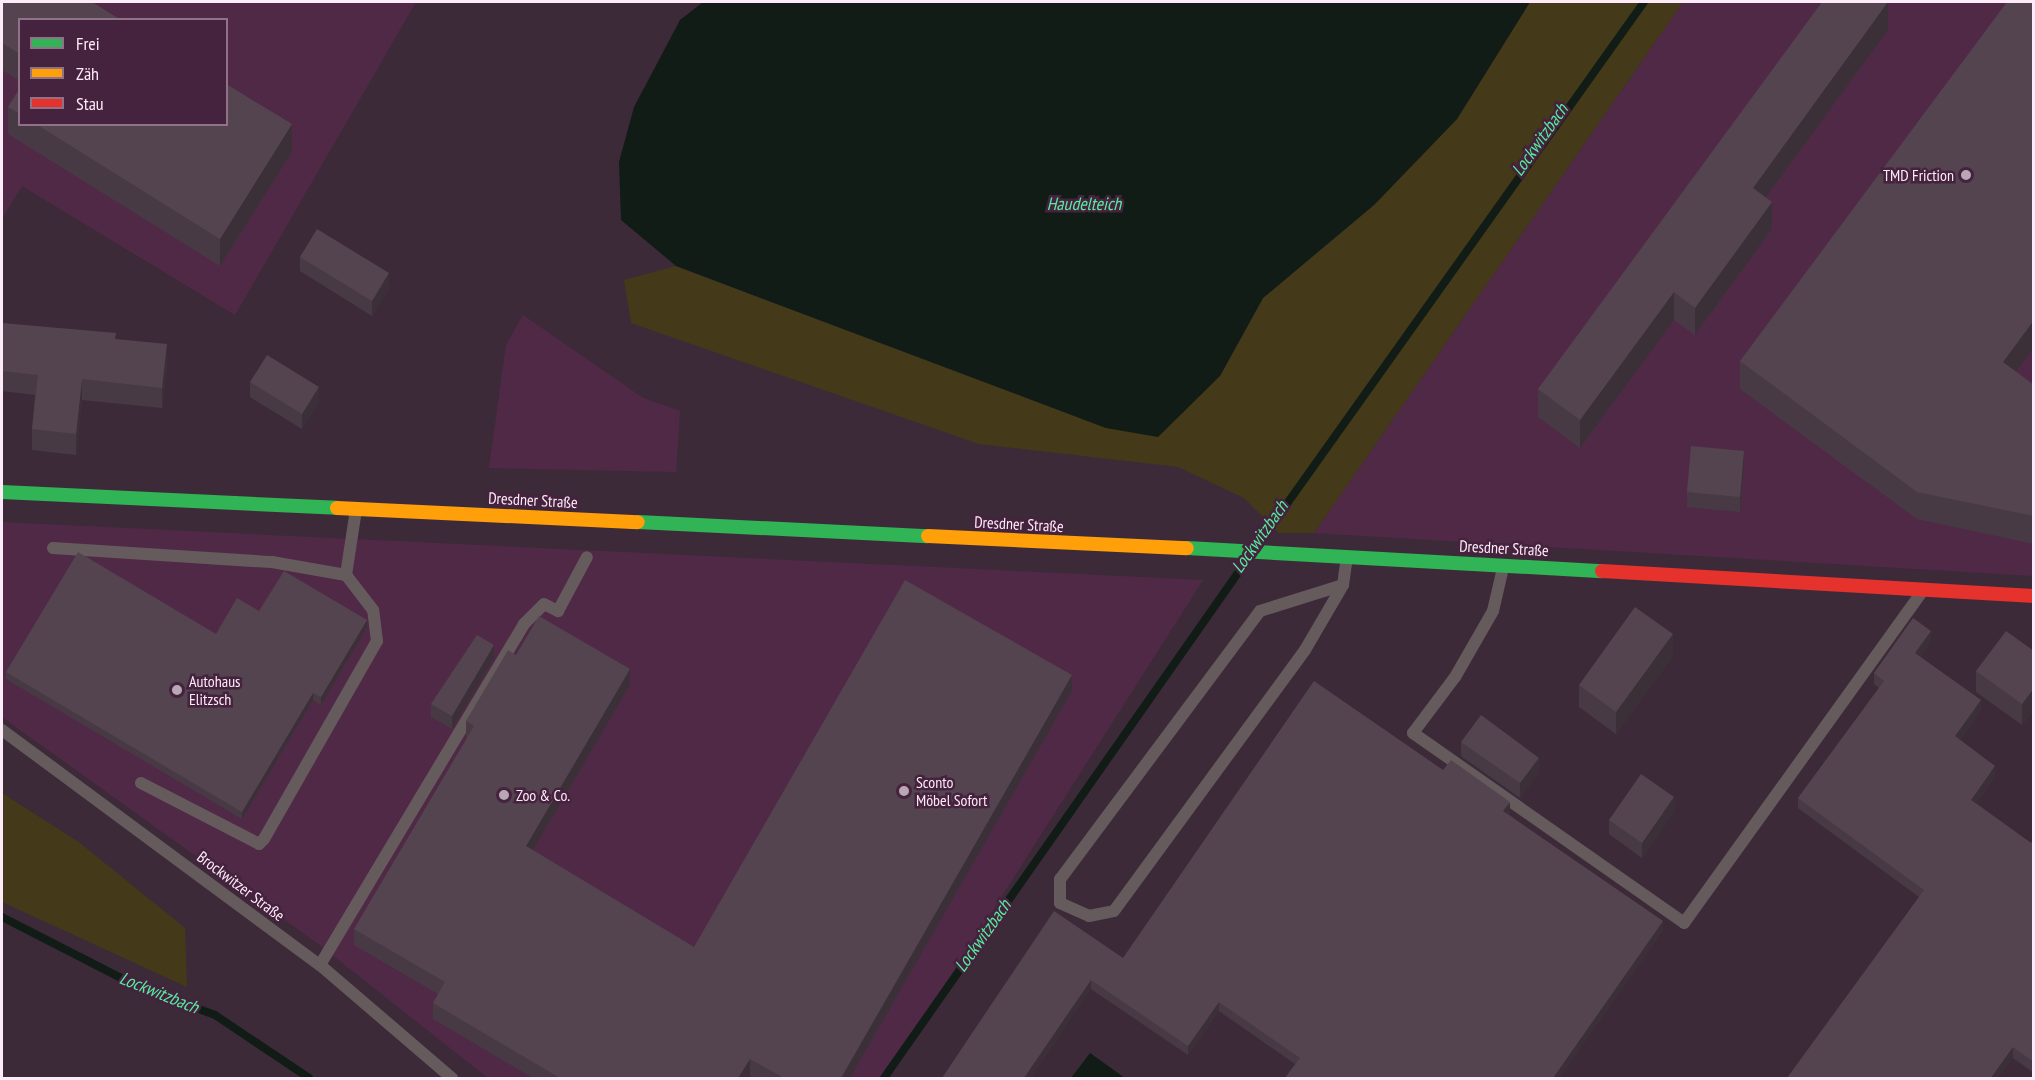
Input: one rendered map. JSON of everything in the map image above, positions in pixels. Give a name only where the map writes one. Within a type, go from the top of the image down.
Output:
[{"type":"main road","name":"Dresdner Straße","points":[[2,492],[1272,552],[2034,596]]},
{"type":"lane","points":[[346,575],[356,509]]},
{"type":"lane","points":[[53,548],[272,562],[346,575],[373,610],[377,641],[259,844],[141,783]]},
{"type":"lane","points":[[1343,585],[1260,611],[1060,879],[1060,903],[1089,916],[1114,911],[1305,650],[1343,585],[1347,556]]},
{"type":"lane","points":[[320,965],[524,624],[544,604],[558,611],[587,557]]},
{"type":"lane","points":[[1503,565],[1493,611],[1413,733],[1684,923],[1923,589]]},
{"type":"lane","name":"Brockwitzer Straße","points":[[2,730],[320,965],[452,1078]]},
{"type":"shaded area","points":[[2,2],[416,2],[235,315],[22,186],[2,219]]},
{"type":"shaded area","points":[[1530,2],[1683,2],[1314,533],[1279,533],[1244,498],[1178,467],[979,444],[631,323],[624,280],[676,266],[1106,428],[1220,376],[1263,298],[1374,205],[1457,119]]},
{"type":"shaded area","points":[[1683,2],[2033,2],[2033,576],[1314,533]]},
{"type":"shaded area","points":[[523,315],[643,398],[680,411],[676,472],[489,468],[506,345]]},
{"type":"shaded area","points":[[2,522],[1203,580],[886,1078],[488,1078],[317,943],[2,717]]},
{"type":"shaded area","points":[[2,793],[80,843],[185,928],[187,987],[2,902]]},
{"type":"water","name":"Haudelteich","points":[[703,2],[1530,2],[1457,119],[1374,205],[1263,298],[1220,376],[1158,437],[1106,428],[676,266],[621,220],[619,162],[634,107],[680,20]]},
{"type":"water","points":[[1090,1053],[1125,1078],[1071,1078]]},
{"type":"building","points":[[2,2],[92,2],[118,18],[18,18],[18,53],[2,43]]},
{"type":"building","points":[[1822,2],[1888,2],[1753,188],[1772,202],[1695,308],[1674,292],[1580,420],[1538,389]]},
{"type":"building","name":"TMD Friction","points":[[2007,2],[2034,2],[2034,320],[2003,362],[2034,385],[2034,516],[1917,492],[1740,361]]},
{"type":"building","points":[[228,85],[292,124],[220,239],[39,126],[228,126]]},
{"type":"building","points":[[18,91],[18,113],[8,107]]},
{"type":"building","points":[[317,229],[389,273],[372,301],[300,257]]},
{"type":"building","points":[[2,323],[116,333],[115,339],[167,344],[162,388],[82,379],[76,434],[32,429],[38,375],[2,371]]},
{"type":"building","points":[[267,355],[319,387],[302,414],[250,382]]},
{"type":"building","points":[[1691,446],[1744,451],[1740,497],[1687,492]]},
{"type":"building","name":"Autohaus Elitzsch","points":[[78,552],[216,634],[237,598],[259,611],[284,571],[367,620],[321,697],[313,693],[242,812],[6,672]]},
{"type":"building","points":[[905,580],[1072,675],[841,1078],[784,1078],[750,1059],[738,1078],[560,1078],[433,1003],[445,982],[354,929],[474,726],[466,721],[508,650],[516,655],[539,616],[630,669],[526,846],[694,947]]},
{"type":"building","points":[[1635,607],[1673,634],[1616,712],[1579,685]]},
{"type":"building","points":[[1913,618],[1931,631],[1915,653],[1981,700],[1955,736],[1995,766],[1971,800],[2031,843],[2034,839],[2034,1062],[2013,1047],[1991,1078],[1787,1078],[1924,890],[1798,798],[1884,681],[1874,673]]},
{"type":"building","points":[[2006,631],[2034,651],[2034,688],[2022,704],[1976,671]]},
{"type":"building","points":[[477,635],[494,645],[452,716],[431,704]]},
{"type":"building","points":[[1314,681],[1443,770],[1451,760],[1510,802],[1503,811],[1663,921],[1553,1078],[1285,1078],[1300,1058],[1219,1002],[1188,1046],[1091,980],[1024,1078],[942,1078],[1054,911],[1123,958]]},
{"type":"building","points":[[1481,715],[1539,758],[1520,783],[1461,742]]},
{"type":"building","points":[[1641,774],[1674,797],[1642,843],[1609,820]]},
{"type":"waterway","name":"Lockwitzbach","points":[[1259,543],[1644,2]]},
{"type":"waterway","name":"Lockwitzbach","points":[[884,1078],[1247,560]]},
{"type":"waterway","name":"Lockwitzbach","points":[[2,917],[141,988],[215,1015],[309,1078]]},
{"type":"traffic: fast","points":[[2,492],[337,508]]},
{"type":"traffic: fast","points":[[638,522],[928,536]]},
{"type":"traffic: fast","points":[[1187,548],[1602,571]]},
{"type":"traffic: slow","points":[[337,508],[638,522]]},
{"type":"traffic: slow","points":[[928,536],[1187,548]]},
{"type":"traffic: jam","points":[[1602,571],[2034,596]]},
{"type":"place","name":"TMD Friction","points":[[1966,175]]},
{"type":"place","name":"Autohaus Elitzsch","points":[[177,690]]},
{"type":"place","name":"Sconto Möbel Sofort","points":[[904,791]]},
{"type":"place","name":"Zoo & Co.","points":[[504,795]]}]
